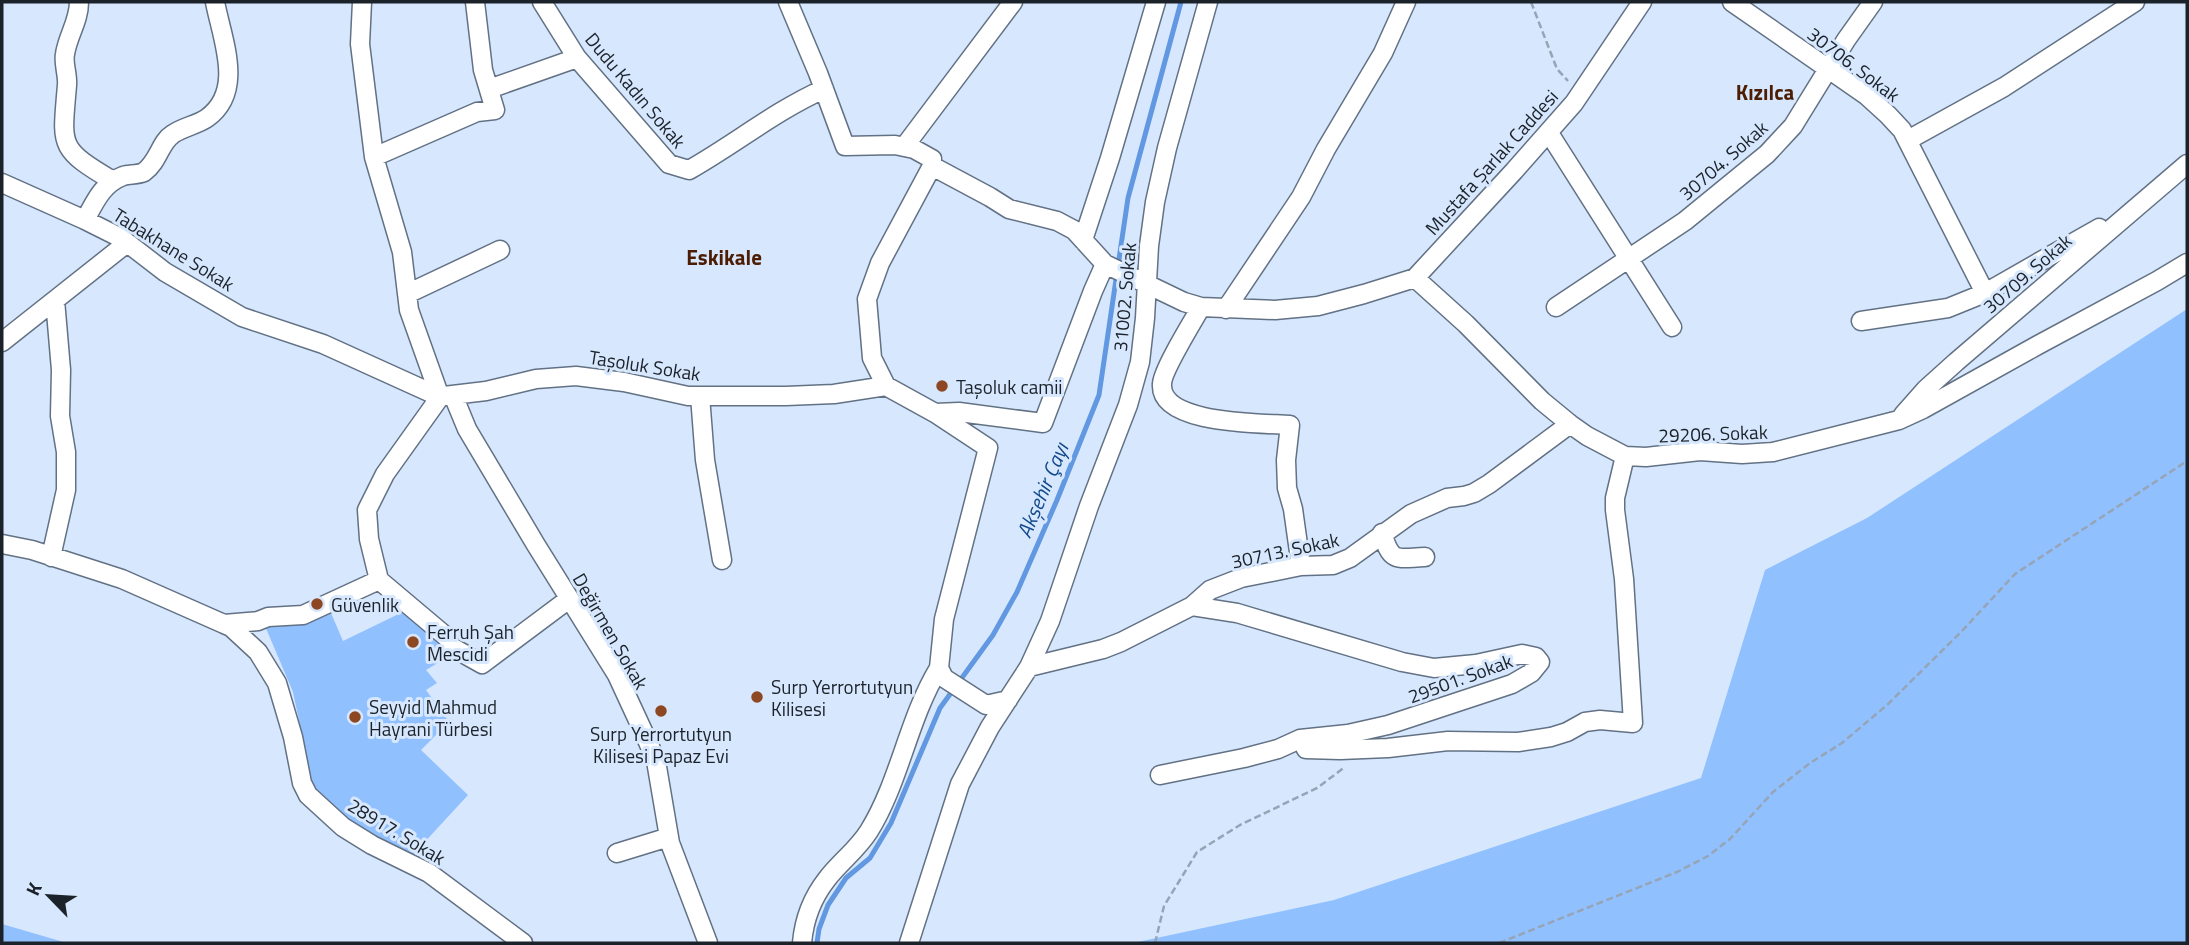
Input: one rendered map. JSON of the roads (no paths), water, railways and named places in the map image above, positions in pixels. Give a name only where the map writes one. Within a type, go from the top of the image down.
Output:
[{"type":"street","points":[[79,2],[77,20],[64,57],[68,73],[63,116],[65,144],[91,168],[113,180]]},
{"type":"street","points":[[85,220],[100,192],[113,180],[142,173],[158,158],[172,134],[207,118],[219,107],[228,89],[229,79],[215,2]]},
{"type":"street","name":"Değirmen Sokak","points":[[362,2],[360,44],[374,158],[402,252],[409,310],[446,396],[617,675],[656,761],[676,862],[708,943]]},
{"type":"street","points":[[374,158],[477,112],[495,110],[483,70],[475,2]]},
{"type":"street","name":"Dudu Kadın Sokak","points":[[542,2],[577,58],[669,164],[688,170],[794,102],[824,89]]},
{"type":"street","points":[[788,2],[845,146],[895,145],[914,149],[932,159],[932,166],[880,263],[867,299],[872,358],[886,386],[935,413],[988,448],[944,618],[941,673],[918,714],[878,815],[856,848],[828,877],[817,894],[804,927],[802,943]]},
{"type":"street","points":[[904,147],[1013,2]]},
{"type":"street","points":[[1083,240],[1156,2]]},
{"type":"street","name":"31002. Sokak","points":[[909,943],[960,784],[990,727],[1029,667],[1050,621],[1089,506],[1128,405],[1140,362],[1149,246],[1164,162],[1208,2]]},
{"type":"street","points":[[1226,309],[1301,197],[1383,53],[1406,2]]},
{"type":"street","name":"Mustafa Şarlak Caddesi","points":[[1415,278],[1549,133],[1580,94],[1642,2]]},
{"type":"street","name":"30706. Sokak","points":[[1731,2],[1866,95],[1888,115],[1908,140],[1984,293]]},
{"type":"street","name":"30704. Sokak","points":[[1556,307],[1685,220],[1767,154],[1793,126],[1872,2]]},
{"type":"street","points":[[1908,140],[2004,87],[2135,2]]},
{"type":"street","points":[[489,89],[577,58]]},
{"type":"street","points":[[1549,133],[1672,327]]},
{"type":"street","name":"30709. Sokak","points":[[1899,420],[1926,389],[1955,362],[2187,164]]},
{"type":"street","points":[[932,166],[1009,209],[1057,221],[1074,230],[1105,264],[1184,302],[1201,307],[1275,310],[1318,306],[1415,278]]},
{"type":"street","name":"Tabakhane Sokak","points":[[2,183],[85,220],[127,243],[165,272],[242,317],[323,344],[446,396]]},
{"type":"street","points":[[1861,321],[1948,308],[1984,293],[2136,208]]},
{"type":"street","points":[[2,342],[127,243]]},
{"type":"street","points":[[407,294],[500,250]]},
{"type":"street","name":"29206. Sokak","points":[[1415,278],[1466,324],[1542,401],[1570,424],[1625,456],[1646,457],[1700,451],[1742,454],[1773,452],[1899,420],[2187,263]]},
{"type":"street","points":[[935,413],[959,412],[1043,423],[1105,264]]},
{"type":"street","points":[[51,557],[66,489],[66,452],[60,416],[61,370],[55,300]]},
{"type":"street","points":[[1201,307],[1163,377],[1162,393],[1179,408],[1202,417],[1290,425],[1286,460],[1287,488],[1293,509],[1301,566]]},
{"type":"street","name":"Taşoluk Sokak","points":[[446,396],[536,380],[576,376],[624,382],[688,396],[798,396],[886,386]]},
{"type":"street","points":[[446,396],[385,474],[368,510],[369,539],[379,580],[449,639],[450,646],[482,664],[569,599]]},
{"type":"street","points":[[700,396],[705,460],[722,560]]},
{"type":"street","name":"30713. Sokak","points":[[1029,667],[1121,642],[1192,606],[1210,590],[1241,578],[1301,566],[1333,565],[1350,558],[1382,533],[1430,504],[1474,493],[1570,424]]},
{"type":"street","points":[[1300,739],[1306,748],[1369,749],[1448,741],[1532,741],[1567,732],[1585,722],[1600,720],[1633,723],[1624,579],[1615,510],[1615,498],[1625,456]]},
{"type":"street","points":[[1382,533],[1388,553],[1393,556],[1425,557]]},
{"type":"street","points":[[2,544],[32,550],[122,579],[224,624],[303,615],[379,580]]},
{"type":"street","name":"29501. Sokak","points":[[1160,775],[1244,758],[1300,739],[1370,730],[1446,707],[1523,679],[1540,662],[1536,657],[1522,654],[1476,664],[1434,668],[1402,662],[1237,613],[1192,606]]},
{"type":"street","name":"28917. Sokak","points":[[224,624],[231,627],[258,652],[277,683],[308,795],[343,827],[372,845],[429,873],[523,943]]},
{"type":"street","points":[[941,673],[986,705],[1008,700]]},
{"type":"street","points":[[617,853],[669,837]]},
{"type":"waterway","name":"Akşehir Çayı","points":[[817,943],[828,905],[846,878],[870,858],[891,823],[940,708],[993,635],[1017,592],[1099,395],[1128,198],[1181,2]]},
{"type":"place","name":"Taşoluk camii","points":[[942,386]]},
{"type":"place","name":"Güvenlik","points":[[317,604]]},
{"type":"place","name":"Ferruh Şah Mescidi","points":[[413,642]]},
{"type":"place","name":"Surp Yerrortutyun Kilisesi","points":[[757,697]]},
{"type":"place","name":"Surp Yerrortutyun Kilisesi Papaz Evi","points":[[661,711]]},
{"type":"place","name":"Seyyid Mahmud Hayrani Türbesi","points":[[355,717]]},
{"type":"district","name":"Kızılca","points":[[1765,92]]},
{"type":"district","name":"Eskikale","points":[[724,257]]}]
